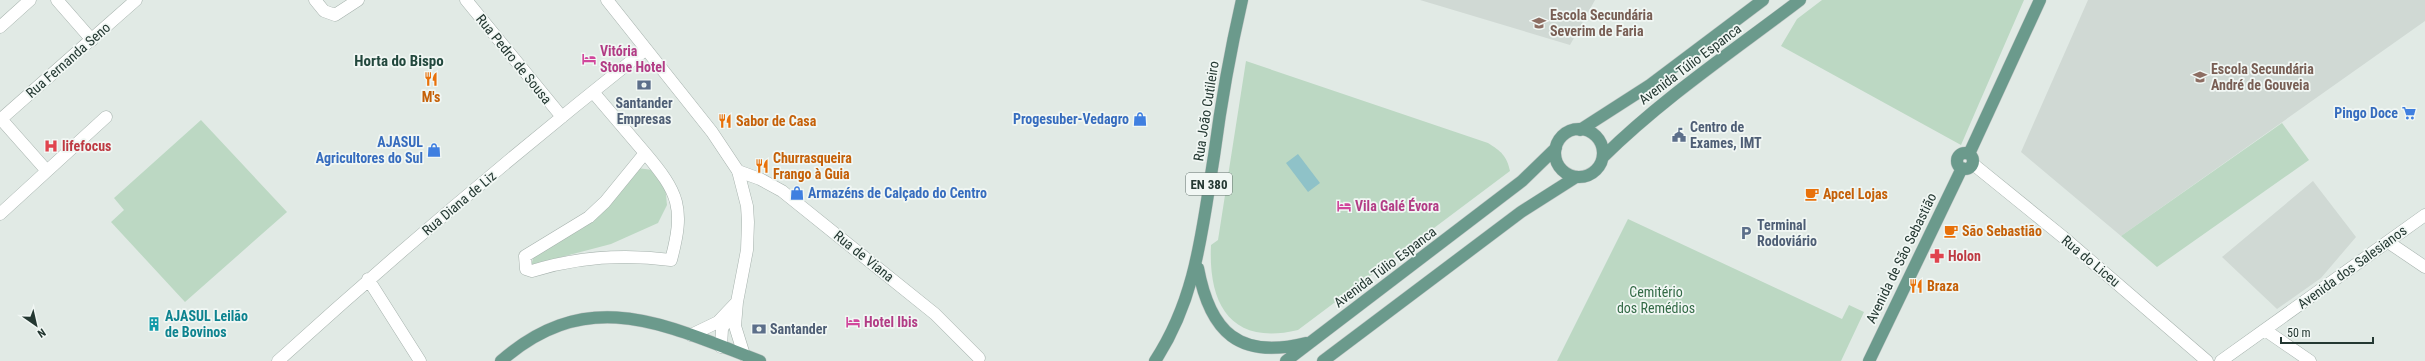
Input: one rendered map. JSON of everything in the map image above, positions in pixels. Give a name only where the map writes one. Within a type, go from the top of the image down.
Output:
[{"type":"main road","name":"Rua João Cutileiro","points":[[1155,361],[1167,343],[1180,316],[1197,265],[1226,71],[1242,0]]},
{"type":"main road","name":"Avenida Túlio Espanca","points":[[1286,361],[1522,181],[1556,148],[1566,134],[1580,130],[1650,85],[1763,0]]},
{"type":"main road","name":"Avenida Túlio Espanca","points":[[1323,361],[1521,212],[1576,177],[1591,174],[1597,169],[1603,156],[1663,103],[1800,0]]},
{"type":"main road","name":"Avenida de São Sebastião","points":[[1869,361],[1968,162],[2040,0]]},
{"type":"main road","points":[[1580,130],[1588,131],[1600,141],[1603,156]]},
{"type":"main road","points":[[1556,148],[1557,163],[1568,175],[1576,177]]},
{"type":"main road","points":[[1197,265],[1206,301],[1213,317],[1225,331],[1237,340],[1251,346],[1272,349],[1311,342]]},
{"type":"main road","points":[[501,361],[541,332],[559,324],[593,317],[610,316],[653,322],[760,361]]},
{"type":"street","points":[[1,23],[30,0]]},
{"type":"street","points":[[57,0],[92,40]]},
{"type":"street","name":"Rua Fernanda Seno","points":[[1,120],[136,0]]},
{"type":"street","points":[[315,0],[324,11],[336,15],[358,0]]},
{"type":"street","name":"Rua Pedro de Sousa","points":[[466,0],[562,118]]},
{"type":"street","points":[[608,0],[645,50],[712,132],[738,171],[747,206],[748,236],[737,302],[735,326],[744,355]]},
{"type":"street","name":"Rua Diana de Liz","points":[[278,361],[368,279],[645,50]]},
{"type":"street","points":[[593,92],[646,153],[671,185],[680,217],[671,260],[642,256],[614,256],[578,260],[532,271],[526,269],[525,256],[589,217],[605,202],[646,153]]},
{"type":"street","points":[[0,214],[106,117]]},
{"type":"street","points":[[1,120],[47,171]]},
{"type":"street","name":"Rua do Liceu","points":[[1968,162],[2062,237],[2207,361]]},
{"type":"street","name":"Rua de Viana","points":[[738,171],[760,179],[782,191],[931,310],[979,358]]},
{"type":"street","name":"Avenida dos Salesianos","points":[[2221,361],[2425,215]]},
{"type":"street","points":[[2388,242],[2425,267]]},
{"type":"street","points":[[368,279],[420,361]]},
{"type":"street","points":[[690,335],[718,322],[737,302]]},
{"type":"street","points":[[721,347],[722,329],[737,302]]},
{"type":"street","points":[[2265,330],[2310,361]]},
{"type":"shaded area","name":"Escola Secundária Severim de Faria","points":[[1420,0],[1595,0],[1570,45]]},
{"type":"shaded area","name":"Escola Secundária André de Gouveia","points":[[2088,0],[2425,0],[2425,21],[2121,236],[2021,152]]},
{"type":"shaded area","points":[[2313,181],[2356,237],[2321,278],[2277,309],[2222,257]]},
{"type":"green space","points":[[1822,0],[2024,0],[1961,145],[1781,46],[1797,19]]},
{"type":"green space","name":"Vila Galé Évora","points":[[1246,61],[1488,143],[1503,154],[1510,171],[1298,330],[1275,333],[1256,332],[1241,326],[1229,316],[1220,303],[1214,286],[1211,267],[1211,245],[1218,240]]},
{"type":"green space","points":[[201,120],[287,212],[185,302],[111,222],[124,210],[114,198]]},
{"type":"green space","points":[[2282,123],[2309,160],[2157,267],[2121,236]]},
{"type":"green space","points":[[637,168],[653,170],[665,185],[667,205],[658,223],[611,244],[531,265],[534,256],[583,228],[615,199]]},
{"type":"green space","name":"Cemitério dos Remédios","points":[[1628,219],[1842,319],[1849,305],[1864,312],[1841,361],[1557,361]]},
{"type":"water","points":[[1298,154],[1320,183],[1308,192],[1286,163]]},
{"type":"place","name":"Escola Secundária Severim de Faria","points":[[1539,23]]},
{"type":"place","name":"Vitória Stone Hotel","points":[[589,59]]},
{"type":"place","name":"Escola Secundária André de Gouveia","points":[[2200,77]]},
{"type":"place","name":"M's","points":[[431,79]]},
{"type":"place","name":"Santander Empresas","points":[[644,85]]},
{"type":"place","name":"Pingo Doce","points":[[2409,113]]},
{"type":"place","name":"Progesuber-Vedagro","points":[[1140,119]]},
{"type":"place","name":"Sabor de Casa","points":[[725,121]]},
{"type":"place","name":"Centro de Exames, IMT","points":[[1679,135]]},
{"type":"place","name":"lifefocus","points":[[51,146]]},
{"type":"place","name":"AJASUL Agricultores do Sul","points":[[434,150]]},
{"type":"place","name":"Churrasqueira Frango à Guia","points":[[762,166]]},
{"type":"place","name":"Armazéns de Calçado do Centro","points":[[797,193]]},
{"type":"place","name":"Apcel Lojas","points":[[1812,194]]},
{"type":"place","name":"Vila Galé Évora","points":[[1344,206]]},
{"type":"place","name":"São Sebastião","points":[[1951,231]]},
{"type":"place","name":"Terminal Rodoviário","points":[[1746,233]]},
{"type":"place","name":"Holon","points":[[1937,256]]},
{"type":"place","name":"Braza","points":[[1916,286]]},
{"type":"place","name":"Hotel Ibis","points":[[853,322]]},
{"type":"place","name":"AJASUL Leilão de Bovinos","points":[[154,324]]},
{"type":"place","name":"Santander","points":[[759,329]]},
{"type":"district","name":"Horta do Bispo","points":[[399,61]]}]
